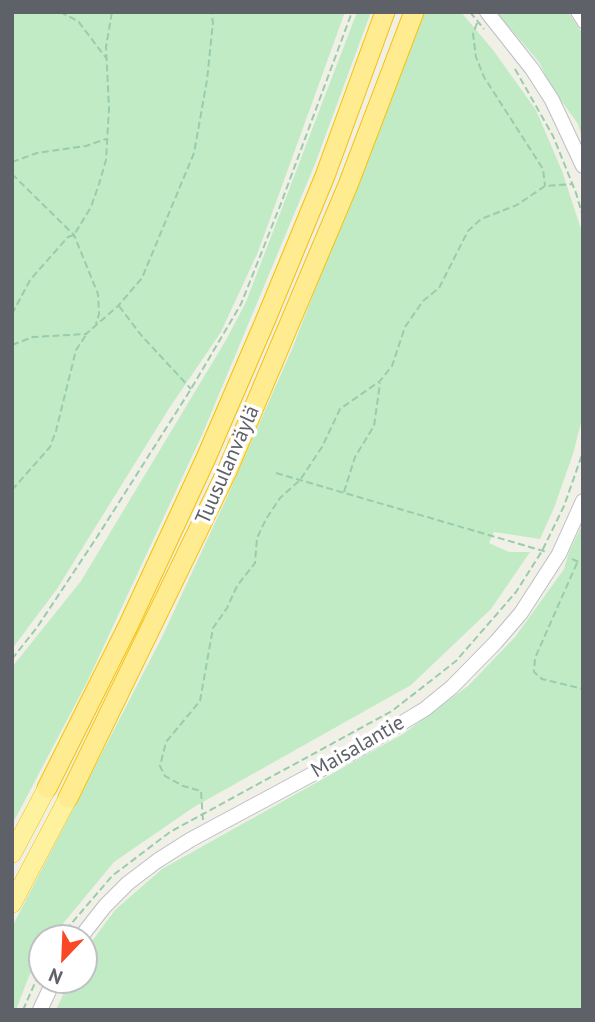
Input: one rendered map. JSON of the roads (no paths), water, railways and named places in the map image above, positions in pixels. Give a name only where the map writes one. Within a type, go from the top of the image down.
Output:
[{"type":"highway","name":"Tuusulanväylä","points":[[12,854],[129,624],[256,344],[325,176],[385,12]]},
{"type":"highway","name":"Tuusulanväylä","points":[[12,904],[68,798],[228,470],[348,186],[414,12]]},
{"type":"main road","points":[[482,17],[531,69],[552,100],[583,166]]},
{"type":"main road","name":"Maisalantie","points":[[91,924],[128,883],[157,861],[359,749],[425,709],[452,687],[521,613],[559,554],[583,501]]},
{"type":"main road","points":[[40,1010],[47,994]]},
{"type":"street","points":[[576,12],[583,23]]}]
